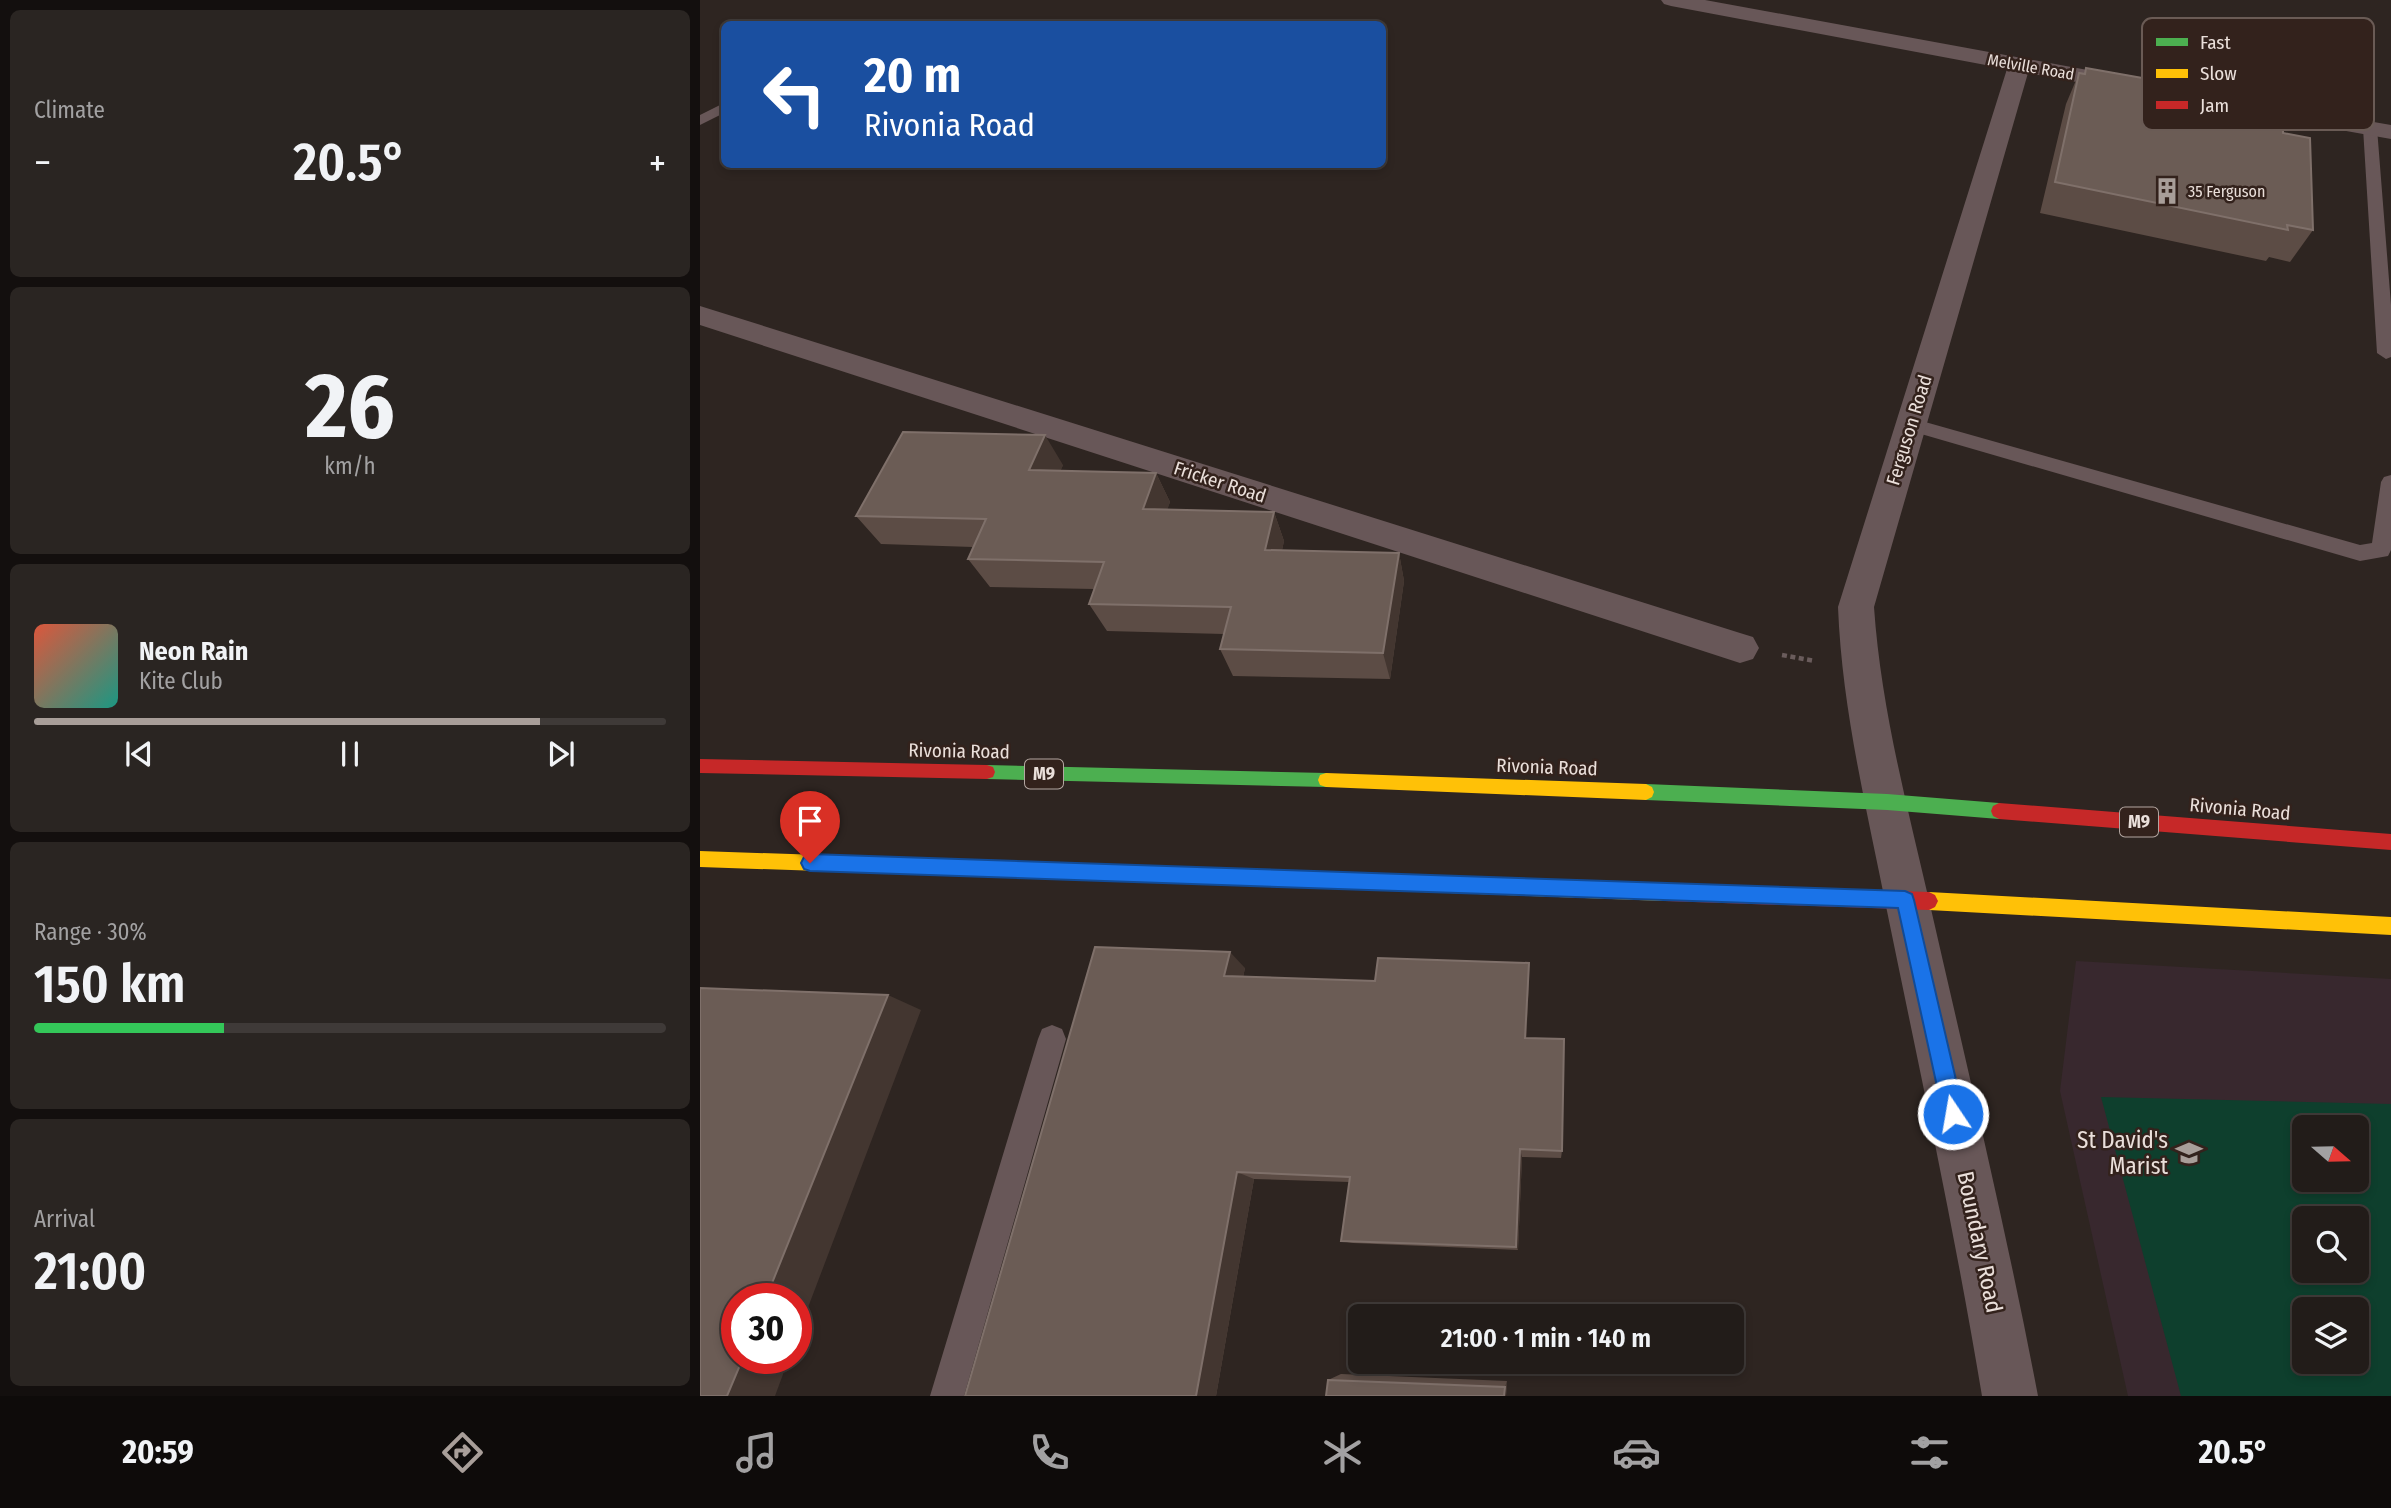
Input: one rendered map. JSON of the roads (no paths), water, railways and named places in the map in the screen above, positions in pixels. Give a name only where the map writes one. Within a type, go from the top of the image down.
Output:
[{"type":"main road","name":"Rivonia Road","points":[[700,766],[1389,781],[1887,802],[2391,842]]},
{"type":"main road","points":[[700,859],[1905,900],[2391,926]]},
{"type":"street","name":"Melville Road","points":[[1671,0],[2142,88]]},
{"type":"street","name":"Ferguson Road","points":[[1887,802],[1860,670],[1856,607],[2020,65]]},
{"type":"street","name":"Fricker Road","points":[[700,315],[1740,648]]},
{"type":"street","name":"Boundary Road","points":[[1887,802],[1905,900],[1922,963],[2011,1396]]},
{"type":"lane","points":[[700,121],[721,109]]},
{"type":"lane","points":[[2381,130],[2386,353]]},
{"type":"lane","points":[[1911,424],[2360,554],[2381,550],[2391,482]]},
{"type":"lane","points":[[947,1396],[1052,1039]]},
{"type":"place","name":"35 Ferguson","points":[[2167,191]]},
{"type":"place","name":"St David's Marist","points":[[2189,1153]]}]
